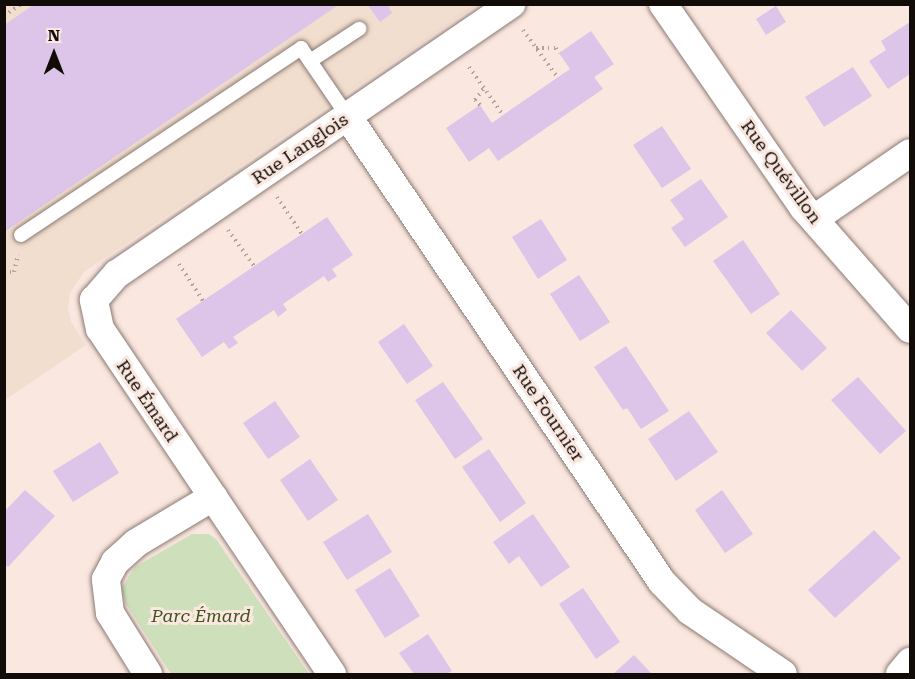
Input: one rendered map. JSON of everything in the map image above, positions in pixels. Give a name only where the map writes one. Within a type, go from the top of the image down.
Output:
[{"type":"street","name":"Rue Quévillon","points":[[663,4],[814,219],[910,329]]},
{"type":"street","name":"Rue Langlois","points":[[94,300],[117,274],[503,12]]},
{"type":"street","name":"Rue Fournier","points":[[348,117],[662,582],[690,611],[783,675]]},
{"type":"street","points":[[814,219],[910,153]]},
{"type":"street","name":"Rue Émard","points":[[94,300],[99,329],[332,675]]},
{"type":"street","points":[[148,675],[110,613],[106,579],[115,562],[136,543],[213,497]]},
{"type":"street","points":[[900,675],[910,662]]},
{"type":"lane","points":[[310,61],[359,29]]},
{"type":"lane","points":[[21,236],[301,48],[348,117]]},
{"type":"path","points":[[4,16],[21,4]]},
{"type":"path","points":[[12,11],[16,17]]},
{"type":"path","points":[[503,12],[536,48],[558,78]]},
{"type":"path","points":[[536,48],[556,48],[559,53]]},
{"type":"path","points":[[464,60],[503,115]]},
{"type":"path","points":[[480,105],[474,100],[484,88]]},
{"type":"path","points":[[273,191],[302,234]]},
{"type":"path","points":[[224,225],[254,266]]},
{"type":"path","points":[[4,273],[14,272],[21,236]]},
{"type":"path","points":[[175,258],[203,301]]},
{"type":"shaded area","points":[[5,5],[477,5],[84,272],[70,293],[68,308],[71,322],[86,345],[5,400]]},
{"type":"green space","name":"Parc Émard","points":[[192,534],[209,534],[216,539],[309,674],[171,674],[126,604],[121,589],[135,567]]},
{"type":"building","points":[[35,4],[340,4],[4,232],[4,25]]},
{"type":"building","points":[[367,4],[387,4],[392,13],[380,22]]},
{"type":"building","points":[[776,6],[786,22],[766,35],[756,19]]},
{"type":"building","points":[[910,22],[910,74],[888,89],[869,61],[886,50],[881,41]]},
{"type":"building","points":[[591,31],[614,64],[594,77],[603,89],[498,161],[489,148],[469,162],[446,128],[480,105],[492,123],[570,69],[559,53]]},
{"type":"building","points":[[853,67],[872,96],[824,127],[805,97]]},
{"type":"building","points":[[662,126],[691,169],[662,188],[633,145]]},
{"type":"building","points":[[701,179],[728,217],[685,247],[671,228],[684,219],[670,200]]},
{"type":"building","points":[[327,217],[353,255],[332,269],[337,276],[328,282],[324,276],[283,304],[287,310],[278,317],[274,310],[233,337],[238,343],[229,349],[224,342],[202,357],[176,319]]},
{"type":"building","points":[[541,219],[567,260],[538,279],[512,237]]},
{"type":"building","points":[[743,240],[780,294],[751,314],[713,261]]},
{"type":"building","points":[[579,275],[610,322],[580,341],[550,294]]},
{"type":"building","points":[[791,310],[827,348],[802,371],[766,333]]},
{"type":"building","points":[[404,324],[433,366],[407,384],[378,342]]},
{"type":"building","points":[[626,346],[669,411],[641,429],[627,408],[623,410],[594,367]]},
{"type":"building","points":[[858,377],[906,431],[880,454],[831,400]]},
{"type":"building","points":[[443,382],[483,439],[455,459],[415,400]]},
{"type":"building","points":[[275,401],[300,437],[268,459],[243,423]]},
{"type":"building","points":[[689,411],[718,452],[676,481],[648,439]]},
{"type":"building","points":[[100,442],[119,473],[73,502],[53,471]]},
{"type":"building","points":[[489,449],[526,503],[500,522],[462,467]]},
{"type":"building","points":[[310,459],[338,500],[308,521],[280,480]]},
{"type":"building","points":[[25,490],[55,516],[8,567],[4,564],[4,512]]},
{"type":"building","points":[[722,490],[753,534],[725,553],[695,510]]},
{"type":"building","points":[[368,514],[392,552],[347,580],[323,542]]},
{"type":"building","points":[[533,514],[570,567],[541,587],[519,556],[509,564],[493,542]]},
{"type":"building","points":[[874,530],[901,558],[835,618],[808,590]]},
{"type":"building","points":[[390,568],[420,616],[385,638],[355,590]]},
{"type":"building","points":[[583,588],[620,642],[596,659],[559,604]]},
{"type":"building","points":[[428,634],[452,671],[446,674],[414,674],[399,653]]},
{"type":"building","points":[[634,655],[652,674],[613,674]]}]
